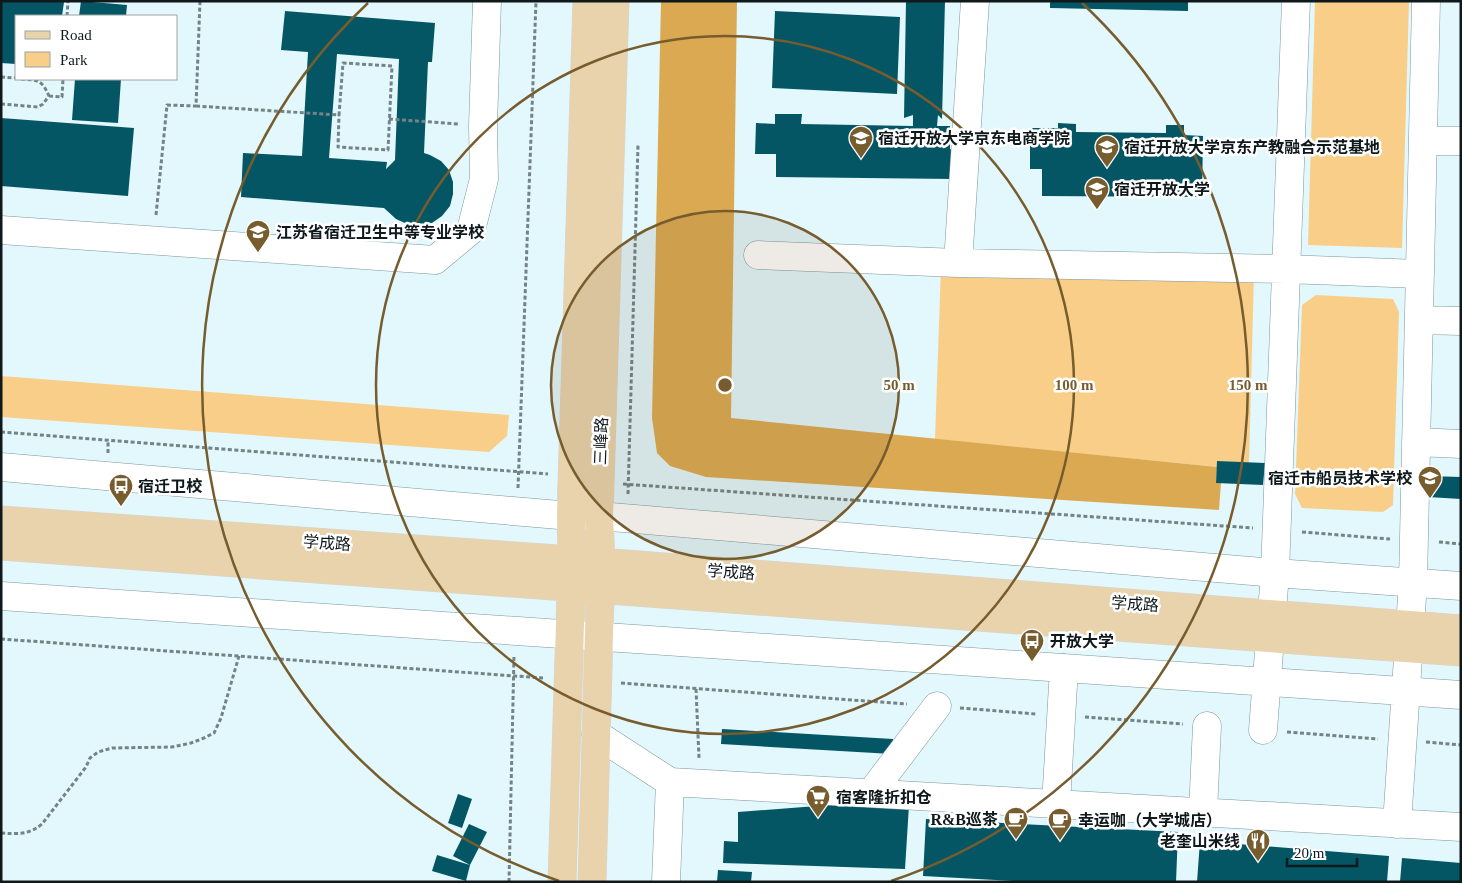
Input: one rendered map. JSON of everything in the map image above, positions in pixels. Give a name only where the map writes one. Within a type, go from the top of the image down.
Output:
[{"type":"main road","name":"三峰路","points":[[562,882],[572,560],[572,476],[587,1]]},
{"type":"main road","name":"三峰路","points":[[592,882],[596,734],[610,683],[611,637],[600,589],[599,516],[615,1]]},
{"type":"main road","name":"学成路","points":[[1,520],[601,562],[1271,626],[1410,637],[1461,652]]},
{"type":"main road","name":"学成路","points":[[1,546],[600,589],[1271,626]]},
{"type":"main road","name":"学成路","points":[[1410,637],[1461,629]]},
{"type":"lane","points":[[1,230],[436,260],[471,230],[484,179],[483,126],[487,1]]},
{"type":"lane","points":[[958,263],[975,1]]},
{"type":"lane","points":[[1263,730],[1275,573],[1296,1]]},
{"type":"lane","points":[[1397,824],[1413,582],[1426,1]]},
{"type":"lane","points":[[1423,141],[1461,141]]},
{"type":"lane","points":[[758,255],[958,263],[1285,269],[1420,274]]},
{"type":"lane","points":[[1419,320],[1461,322]]},
{"type":"lane","points":[[1416,442],[1461,444]]},
{"type":"lane","points":[[1,467],[571,516],[627,518],[1275,573],[1461,586]]},
{"type":"lane","points":[[1,596],[1461,695]]},
{"type":"lane","points":[[1056,804],[1064,668]]},
{"type":"lane","points":[[871,793],[937,706]]},
{"type":"lane","points":[[1203,812],[1207,726]]},
{"type":"lane","points":[[596,734],[670,782],[1461,827]]},
{"type":"lane","points":[[666,882],[670,782]]},
{"type":"path","points":[[68,1],[68,15]]},
{"type":"path","points":[[196,106],[200,1]]},
{"type":"path","points":[[517,511],[536,1]]},
{"type":"path","points":[[343,63],[392,66],[388,150],[338,147],[339,116],[343,63]]},
{"type":"path","points":[[1,77],[15,78]]},
{"type":"path","points":[[38,80],[45,86],[49,96]]},
{"type":"path","points":[[49,96],[62,98],[63,80]]},
{"type":"path","points":[[1,104],[38,107],[49,96]]},
{"type":"path","points":[[154,240],[167,105],[339,116]]},
{"type":"path","points":[[389,119],[483,126]]},
{"type":"path","points":[[627,518],[638,139]]},
{"type":"path","points":[[1,432],[572,476]]},
{"type":"path","points":[[600,483],[1461,544]]},
{"type":"path","points":[[509,882],[515,630]]},
{"type":"path","points":[[611,637],[610,683],[1207,726]]},
{"type":"path","points":[[1,639],[568,679]]},
{"type":"path","points":[[1,834],[21,834],[34,831],[42,824],[86,767],[90,758],[98,752],[112,748],[172,747],[191,743],[214,733],[221,718],[239,656]]},
{"type":"path","points":[[696,689],[700,784]]},
{"type":"path","points":[[1263,730],[1461,745]]},
{"type":"green space","points":[[1315,1],[1409,1],[1402,248],[1308,245]]},
{"type":"green space","points":[[941,267],[1254,274],[1249,463],[1217,461],[1217,467],[935,439]]},
{"type":"green space","points":[[1316,295],[1393,299],[1399,312],[1393,505],[1383,512],[1302,508],[1295,494],[1302,305]]},
{"type":"green space","points":[[1,376],[509,415],[507,436],[489,452],[1,417]]},
{"type":"shaded area","points":[[661,1],[737,1],[731,418],[1217,467],[1216,482],[1221,483],[1219,510],[706,477],[670,466],[657,453],[652,418]]},
{"type":"building","points":[[1,1],[64,2],[62,15],[15,15],[15,64],[1,63]]},
{"type":"building","points":[[81,1],[127,5],[126,15],[79,15]]},
{"type":"building","points":[[906,1],[945,1],[942,119],[938,115],[937,126],[950,126],[950,149],[954,151],[953,179],[776,177],[776,154],[755,154],[756,123],[775,124],[775,114],[802,114],[801,124],[913,126],[913,115],[904,118]]},
{"type":"building","points":[[1050,1],[1188,1],[1188,11],[1050,8]]},
{"type":"building","points":[[285,11],[435,23],[432,62],[428,62],[424,153],[441,161],[449,170],[453,182],[450,206],[442,216],[432,223],[419,226],[407,224],[396,219],[384,208],[241,197],[243,153],[302,156],[308,52],[281,50]],"holes":[[[337,54],[399,59],[395,160],[386,169],[387,162],[329,158]]]},
{"type":"building","points":[[775,11],[900,17],[897,94],[772,88]]},
{"type":"building","points":[[75,80],[121,80],[118,123],[72,120]]},
{"type":"building","points":[[1,118],[134,128],[128,196],[1,186]]},
{"type":"building","points":[[1058,123],[1076,124],[1076,132],[1166,133],[1166,125],[1184,125],[1184,135],[1203,136],[1202,197],[1042,196],[1042,169],[1030,169],[1030,128],[1058,128]]},
{"type":"building","points":[[1217,461],[1265,463],[1263,485],[1216,483]]},
{"type":"building","points":[[1428,476],[1461,477],[1461,499],[1428,497]]},
{"type":"building","points":[[722,729],[893,739],[892,754],[721,744]]},
{"type":"building","points":[[458,794],[472,799],[462,828],[448,823]]},
{"type":"building","points":[[843,804],[909,805],[905,869],[723,863],[724,841],[738,842],[738,812]]},
{"type":"building","points":[[926,819],[1178,832],[1176,882],[1030,882],[923,876]]},
{"type":"building","points":[[469,824],[487,832],[470,865],[453,856]]},
{"type":"building","points":[[1200,841],[1389,856],[1387,882],[1197,882]]},
{"type":"building","points":[[437,855],[470,865],[466,881],[432,871]]},
{"type":"building","points":[[1402,858],[1461,863],[1461,882],[1400,882]]},
{"type":"building","points":[[718,870],[752,872],[751,882],[717,882]]},
{"type":"place","name":"宿迁开放大学京东电商学院","points":[[861,159]]},
{"type":"place","name":"宿迁开放大学京东产教融合示范基地","points":[[1107,168]]},
{"type":"place","name":"宿迁开放大学","points":[[1097,210]]},
{"type":"place","name":"江苏省宿迁卫生中等专业学校","points":[[258,253]]},
{"type":"place","name":"宿迁市船员技术学校","points":[[1430,499]]},
{"type":"place","name":"宿迁卫校","points":[[121,507]]},
{"type":"place","name":"开放大学","points":[[1032,662]]},
{"type":"place","name":"宿客隆折扣仓","points":[[818,818]]},
{"type":"place","name":"R&B巡茶","points":[[1016,840]]},
{"type":"place","name":"幸运咖（大学城店）","points":[[1060,841]]},
{"type":"place","name":"老奎山米线","points":[[1258,862]]}]
